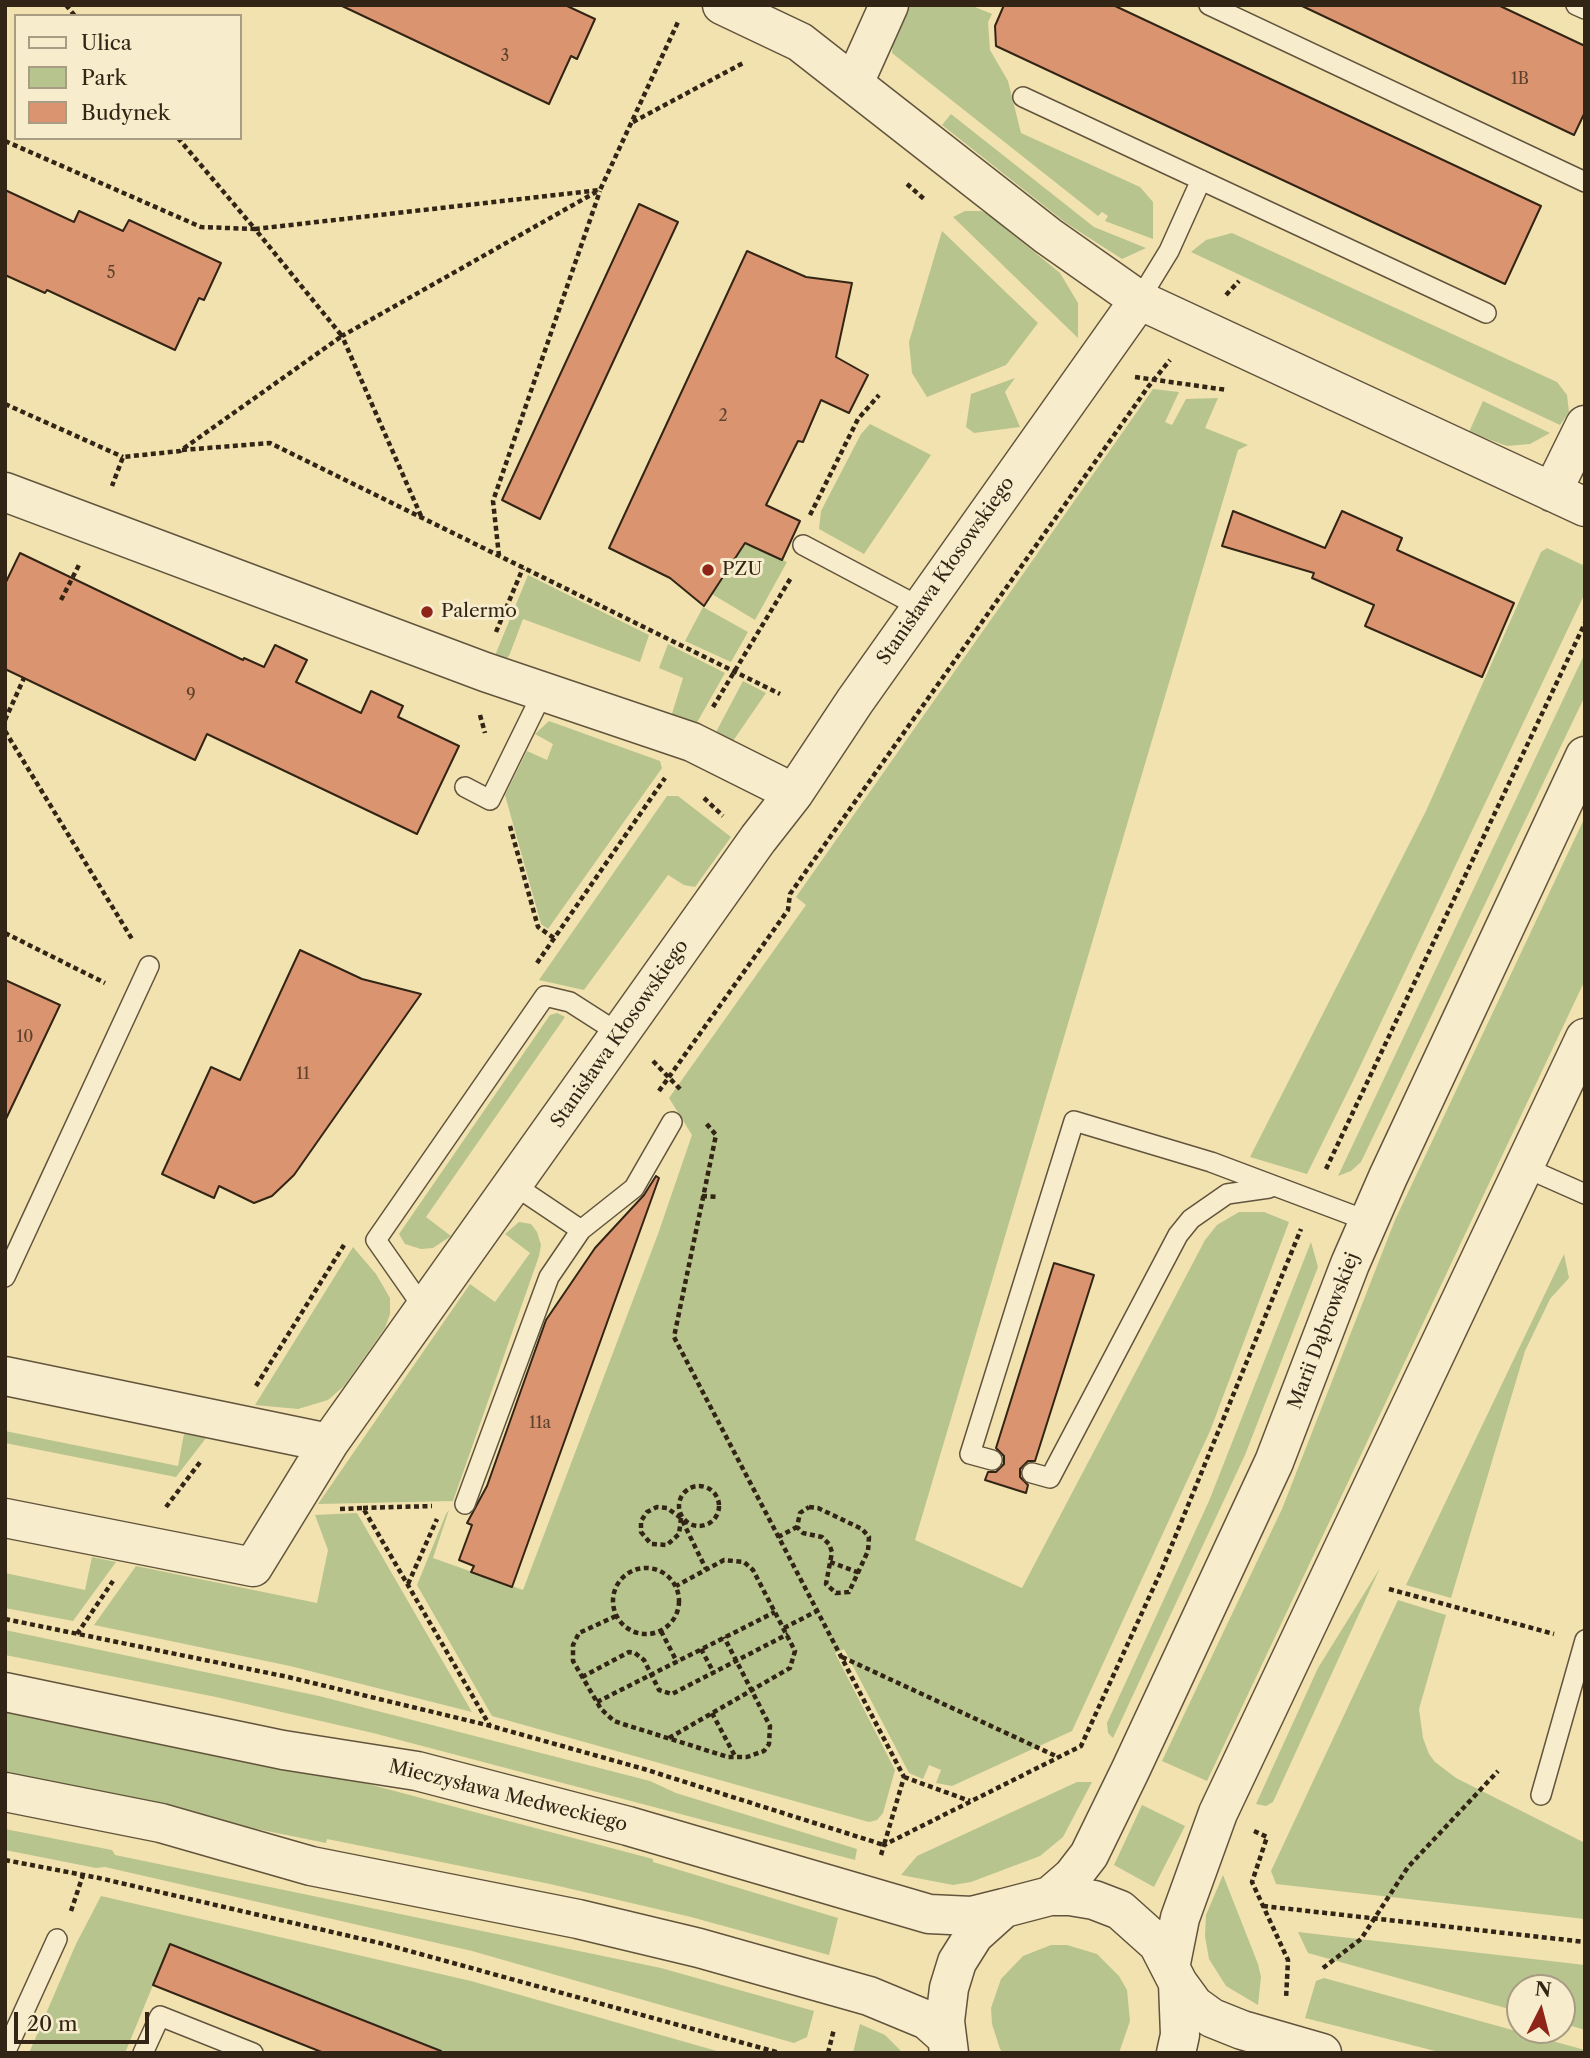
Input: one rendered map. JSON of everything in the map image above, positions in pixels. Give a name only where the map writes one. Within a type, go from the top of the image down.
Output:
[{"type":"street","points":[[722,5],[800,43],[1048,236],[1139,300],[1569,500],[1585,425]]},
{"type":"street","points":[[854,83],[889,5]]},
{"type":"street","name":"Stanisława Kłosowskiego","points":[[5,1518],[253,1567],[329,1443],[794,793],[920,607],[1139,300]]},
{"type":"street","points":[[5,492],[485,672],[691,742],[765,776],[794,793]]},
{"type":"street","name":"Marii Dąbrowskiej","points":[[1050,1896],[1072,1877],[1089,1855],[1124,1783],[1274,1462],[1368,1221],[1585,756]]},
{"type":"street","points":[[1176,2053],[1180,2035],[1175,1973],[1180,1918],[1218,1813],[1585,1038]]},
{"type":"street","points":[[5,1376],[329,1443]]},
{"type":"street","name":"Mieczysława Medweckiego","points":[[5,1692],[283,1750],[418,1771],[628,1826],[929,1914],[956,1918],[1050,1896]]},
{"type":"street","points":[[5,1792],[161,1823],[311,1866],[578,1919],[686,1945],[869,1996],[927,2020],[947,2045]]},
{"type":"street","points":[[1050,1896],[1086,1898],[1119,1910],[1147,1932],[1194,2005],[1212,2018],[1242,2030],[1322,2053]]},
{"type":"street","points":[[947,2045],[947,1997],[957,1962],[981,1926],[1004,1908]]},
{"type":"lane","points":[[1209,5],[1585,182]]},
{"type":"lane","points":[[1576,5],[1585,9]]},
{"type":"lane","points":[[1023,97],[1486,313]]},
{"type":"lane","points":[[1139,300],[1169,251],[1201,180]]},
{"type":"lane","points":[[803,545],[920,607]]},
{"type":"lane","points":[[465,787],[489,800],[544,690]]},
{"type":"lane","points":[[5,1277],[149,966]]},
{"type":"lane","points":[[425,1310],[376,1240],[545,996],[570,1002],[620,1034]]},
{"type":"lane","points":[[992,1460],[970,1454],[1074,1121],[1211,1162],[1274,1188],[1368,1221]]},
{"type":"lane","points":[[465,1504],[549,1278],[581,1230],[634,1188],[672,1122]]},
{"type":"lane","points":[[1524,1167],[1585,1194]]},
{"type":"lane","points":[[514,1185],[581,1230]]},
{"type":"lane","points":[[1032,1473],[1050,1478],[1178,1235],[1191,1219],[1227,1194],[1274,1188]]},
{"type":"lane","points":[[1541,1796],[1584,1641]]},
{"type":"lane","points":[[5,2053],[57,1939]]},
{"type":"lane","points":[[143,2053],[160,2017],[253,2053]]},
{"type":"path","points":[[499,556],[493,502],[600,190],[678,22]]},
{"type":"path","points":[[632,123],[738,68],[750,58]]},
{"type":"path","points":[[180,140],[342,336],[421,517]]},
{"type":"path","points":[[5,141],[201,227],[255,229],[600,190]]},
{"type":"path","points":[[180,450],[342,336],[600,190]]},
{"type":"path","points":[[654,1098],[788,910],[790,894],[804,874],[1153,380],[1175,354]]},
{"type":"path","points":[[1132,376],[1229,390]]},
{"type":"path","points":[[5,404],[123,457],[270,443],[780,694]]},
{"type":"path","points":[[61,600],[96,526],[123,457]]},
{"type":"path","points":[[485,672],[486,655],[523,568]]},
{"type":"path","points":[[1323,1177],[1585,623]]},
{"type":"path","points":[[5,720],[24,678]]},
{"type":"path","points":[[5,731],[149,966]]},
{"type":"path","points":[[538,927],[554,938]]},
{"type":"path","points":[[5,933],[134,997]]},
{"type":"path","points":[[620,1034],[670,1076],[685,1095]]},
{"type":"path","points":[[701,1115],[716,1135],[674,1337],[904,1777],[971,1801]]},
{"type":"path","points":[[702,1196],[718,1197]]},
{"type":"path","points":[[5,1619],[288,1677],[491,1726],[644,1769],[884,1845],[1080,1746],[1178,1531],[1301,1230]]},
{"type":"path","points":[[159,1516],[209,1450]]},
{"type":"path","points":[[681,1518],[679,1535],[667,1545],[651,1544],[641,1532],[643,1516],[657,1507],[667,1508],[681,1518],[695,1525],[710,1522],[719,1508],[714,1493],[701,1486],[690,1487],[680,1500],[681,1518]]},
{"type":"path","points":[[328,1509],[443,1505]]},
{"type":"path","points":[[809,1507],[862,1529],[870,1542],[853,1589],[836,1593],[826,1584],[831,1548],[826,1540],[803,1533],[797,1527],[800,1513],[809,1507]]},
{"type":"path","points":[[363,1508],[491,1726]]},
{"type":"path","points":[[408,1584],[438,1517]]},
{"type":"path","points":[[681,1518],[706,1569]]},
{"type":"path","points":[[778,1537],[797,1527]]},
{"type":"path","points":[[669,1738],[790,1668],[795,1651],[753,1570],[744,1562],[729,1559],[676,1586]]},
{"type":"path","points":[[830,1562],[860,1573]]},
{"type":"path","points":[[642,1567],[662,1571],[676,1586],[679,1596],[676,1616],[661,1631],[641,1634],[631,1630],[616,1616],[613,1606],[616,1585],[632,1571],[642,1567]]},
{"type":"path","points":[[77,1634],[119,1573]]},
{"type":"path","points":[[1390,1589],[1584,1641]]},
{"type":"path","points":[[784,1628],[817,1611]]},
{"type":"path","points":[[597,1702],[775,1612]]},
{"type":"path","points":[[616,1616],[579,1633],[575,1638],[572,1653],[597,1702],[614,1721],[736,1758],[764,1751],[772,1736],[724,1637]]},
{"type":"path","points":[[661,1631],[677,1662]]},
{"type":"path","points":[[583,1677],[629,1652],[640,1655],[659,1690],[667,1694],[788,1634]]},
{"type":"path","points":[[701,1649],[714,1673]]},
{"type":"path","points":[[841,1656],[1058,1757]]},
{"type":"path","points":[[712,1713],[736,1758]]},
{"type":"path","points":[[1323,1968],[1361,1939],[1408,1867],[1498,1771]]},
{"type":"path","points":[[879,1864],[904,1777]]},
{"type":"path","points":[[1267,1838],[1251,1882],[1288,1960],[1285,2002]]},
{"type":"path","points":[[5,1860],[83,1875],[396,1947],[780,2053]]},
{"type":"path","points":[[79,1887],[83,1875]]},
{"type":"path","points":[[1262,1905],[1585,1942]]},
{"type":"green space","points":[[909,5],[970,5],[992,14],[988,22],[990,50],[1008,81],[1021,133],[1140,187],[1153,202],[1153,239],[1105,221],[1108,216],[1102,212],[1098,216],[892,53],[893,38]]},
{"type":"green space","points":[[951,114],[1094,227],[1146,248],[1122,259],[1066,223],[942,125]]},
{"type":"green space","points":[[965,211],[981,211],[989,215],[1060,273],[1078,303],[1078,338],[953,217]]},
{"type":"green space","points":[[942,231],[1038,323],[1006,365],[927,397],[912,373],[909,342]]},
{"type":"green space","points":[[1232,233],[1557,382],[1567,395],[1569,412],[1560,425],[1191,252],[1206,240]]},
{"type":"green space","points":[[1015,378],[1005,392],[1020,427],[974,433],[966,427],[971,394]]},
{"type":"green space","points":[[1153,389],[1179,392],[1165,422],[1172,425],[1186,399],[1218,398],[1205,428],[1248,445],[1238,450],[915,1540],[1022,1588],[1205,1240],[1217,1225],[1239,1212],[1264,1212],[1289,1222],[1210,1431],[1072,1731],[952,1786],[936,1783],[941,1770],[929,1765],[923,1779],[909,1773],[844,1649],[835,1653],[895,1770],[883,1813],[877,1820],[869,1822],[492,1716],[417,1585],[446,1514],[449,1510],[433,1558],[523,1590],[658,1234],[692,1135],[669,1098],[806,905],[796,897]]},
{"type":"green space","points":[[1483,401],[1550,433],[1530,444],[1507,446],[1469,432]]},
{"type":"green space","points":[[870,424],[931,455],[864,554],[819,529],[821,511],[861,434]]},
{"type":"green space","points":[[745,543],[787,562],[755,620],[712,594]]},
{"type":"green space","points":[[1547,548],[1585,566],[1585,593],[1354,1079],[1307,1174],[1250,1157],[1426,811],[1541,552]]},
{"type":"green space","points":[[528,575],[649,635],[640,662],[523,619],[509,656],[503,661],[494,658]]},
{"type":"green space","points":[[703,607],[748,632],[731,662],[685,641]]},
{"type":"green space","points":[[668,644],[725,673],[695,726],[671,717],[683,678],[659,668]]},
{"type":"green space","points":[[1585,653],[1585,696],[1361,1162],[1351,1171],[1338,1176]]},
{"type":"green space","points":[[743,681],[766,693],[733,741],[715,734]]},
{"type":"green space","points":[[549,721],[660,761],[662,768],[548,929],[541,924],[505,795],[527,751],[547,760],[553,744],[535,734]]},
{"type":"green space","points":[[667,796],[678,796],[731,837],[695,887],[684,885],[668,875],[584,990],[539,980]]},
{"type":"green space","points":[[1585,817],[1585,980],[1207,1781],[1162,1761],[1282,1509],[1395,1220]]},
{"type":"green space","points":[[557,1013],[565,1017],[426,1217],[451,1236],[433,1248],[421,1249],[405,1244],[399,1234],[550,1015]]},
{"type":"green space","points":[[519,1222],[531,1224],[537,1232],[541,1245],[539,1256],[453,1501],[318,1504],[470,1284],[495,1302],[530,1253],[505,1234]]},
{"type":"green space","points":[[1311,1242],[1318,1267],[1245,1455],[1113,1738],[1108,1733],[1107,1723],[1209,1501]]},
{"type":"green space","points":[[353,1247],[376,1274],[390,1298],[390,1314],[385,1328],[344,1386],[328,1400],[298,1409],[255,1405]]},
{"type":"green space","points":[[1564,1254],[1569,1278],[1550,1299],[1525,1351],[1451,1598],[1406,1585]]},
{"type":"green space","points":[[5,1431],[178,1466],[184,1434],[206,1438],[176,1477],[5,1443]]},
{"type":"green space","points":[[357,1513],[472,1712],[290,1666],[94,1625],[136,1566],[317,1603],[328,1550],[315,1515]]},
{"type":"green space","points":[[92,1557],[116,1562],[73,1621],[5,1608],[5,1573],[85,1590]]},
{"type":"green space","points":[[1380,1568],[1273,1802],[1266,1806],[1256,1804],[1318,1668]]},
{"type":"green space","points":[[1398,1600],[1446,1615],[1419,1709],[1423,1738],[1429,1754],[1456,1778],[1585,1843],[1585,1919],[1276,1884],[1271,1871]]},
{"type":"green space","points":[[5,1630],[319,1696],[650,1781],[676,1793],[857,1849],[855,1860],[373,1733],[216,1697],[5,1655]]},
{"type":"green space","points":[[5,1706],[368,1784],[653,1859],[653,1862],[838,1918],[829,1955],[691,1917],[550,1884],[327,1839],[326,1843],[5,1778]]},
{"type":"green space","points":[[1077,1782],[1092,1782],[1063,1837],[1040,1856],[971,1882],[953,1885],[901,1875],[917,1856]]},
{"type":"green space","points":[[1142,1805],[1185,1826],[1154,1887],[1114,1865]]},
{"type":"green space","points":[[5,1829],[112,1850],[115,1855],[661,1968],[814,2011],[807,2037],[794,2043],[472,1951],[105,1867],[96,1868],[5,1850]]},
{"type":"green space","points":[[1223,1875],[1258,1964],[1261,1977],[1258,2005],[1226,1986],[1209,1959],[1205,1936],[1206,1915]]},
{"type":"green space","points":[[101,1896],[471,1981],[724,2053],[447,2053],[170,1944],[125,2053],[29,2053],[76,1944]]},
{"type":"green space","points":[[1298,1932],[1585,1965],[1585,2030],[1576,2027],[1576,1974],[1506,1974],[1506,2008],[1308,1953]]},
{"type":"green space","points":[[1051,1945],[1067,1945],[1097,1954],[1119,1976],[1127,1990],[1130,2021],[1119,2053],[1003,2053],[1000,2049],[992,2024],[991,2008],[1001,1979],[1023,1956]]},
{"type":"green space","points":[[1324,1978],[1506,2028],[1506,2044],[1563,2044],[1585,2050],[1585,2053],[1443,2053],[1305,2018],[1316,1981]]},
{"type":"green space","points":[[860,2024],[885,2035],[903,2053],[853,2053]]},
{"type":"building","points":[[340,5],[565,5],[595,19],[577,59],[571,56],[549,104]]},
{"type":"building","points":[[1004,5],[1113,5],[1541,206],[1505,284],[996,46],[995,26]]},
{"type":"building","points":[[1300,5],[1498,5],[1585,46],[1585,112],[1574,135]]},
{"type":"building","points":[[5,190],[74,222],[79,211],[123,231],[129,220],[221,263],[204,300],[199,298],[175,350],[47,290],[45,293],[5,275]]},
{"type":"building","points":[[639,204],[678,222],[540,519],[502,500]]},
{"type":"building","points":[[747,251],[806,277],[852,283],[836,357],[868,375],[849,413],[821,400],[803,442],[798,441],[766,505],[800,521],[782,560],[745,543],[704,606],[670,578],[609,548]]},
{"type":"building","points":[[1233,511],[1325,548],[1342,511],[1402,538],[1397,550],[1514,603],[1482,677],[1365,626],[1374,605],[1312,578],[1314,573],[1222,546]]},
{"type":"building","points":[[20,553],[243,660],[244,658],[264,667],[275,645],[307,660],[296,682],[361,713],[371,691],[403,706],[398,717],[459,746],[417,834],[207,734],[195,760],[5,669],[5,584]]},
{"type":"building","points":[[300,950],[362,979],[421,994],[294,1175],[272,1196],[254,1203],[219,1186],[214,1198],[162,1174],[211,1067],[240,1080]]},
{"type":"building","points":[[5,980],[60,1005],[5,1121]]},
{"type":"building","points":[[656,1176],[659,1178],[512,1587],[471,1572],[474,1566],[459,1560],[472,1525],[467,1523],[487,1486],[546,1320],[595,1248],[644,1195]]},
{"type":"building","points":[[1054,1263],[1094,1275],[1035,1461],[1028,1461],[1020,1469],[1020,1477],[1028,1485],[1026,1493],[985,1480],[988,1472],[996,1472],[1004,1464],[1004,1456],[996,1448]]},
{"type":"building","points":[[170,1944],[441,2053],[324,2053],[153,1985]]},
{"type":"place","name":"PZU","points":[[708,570]]},
{"type":"place","name":"Palermo","points":[[427,612]]}]
